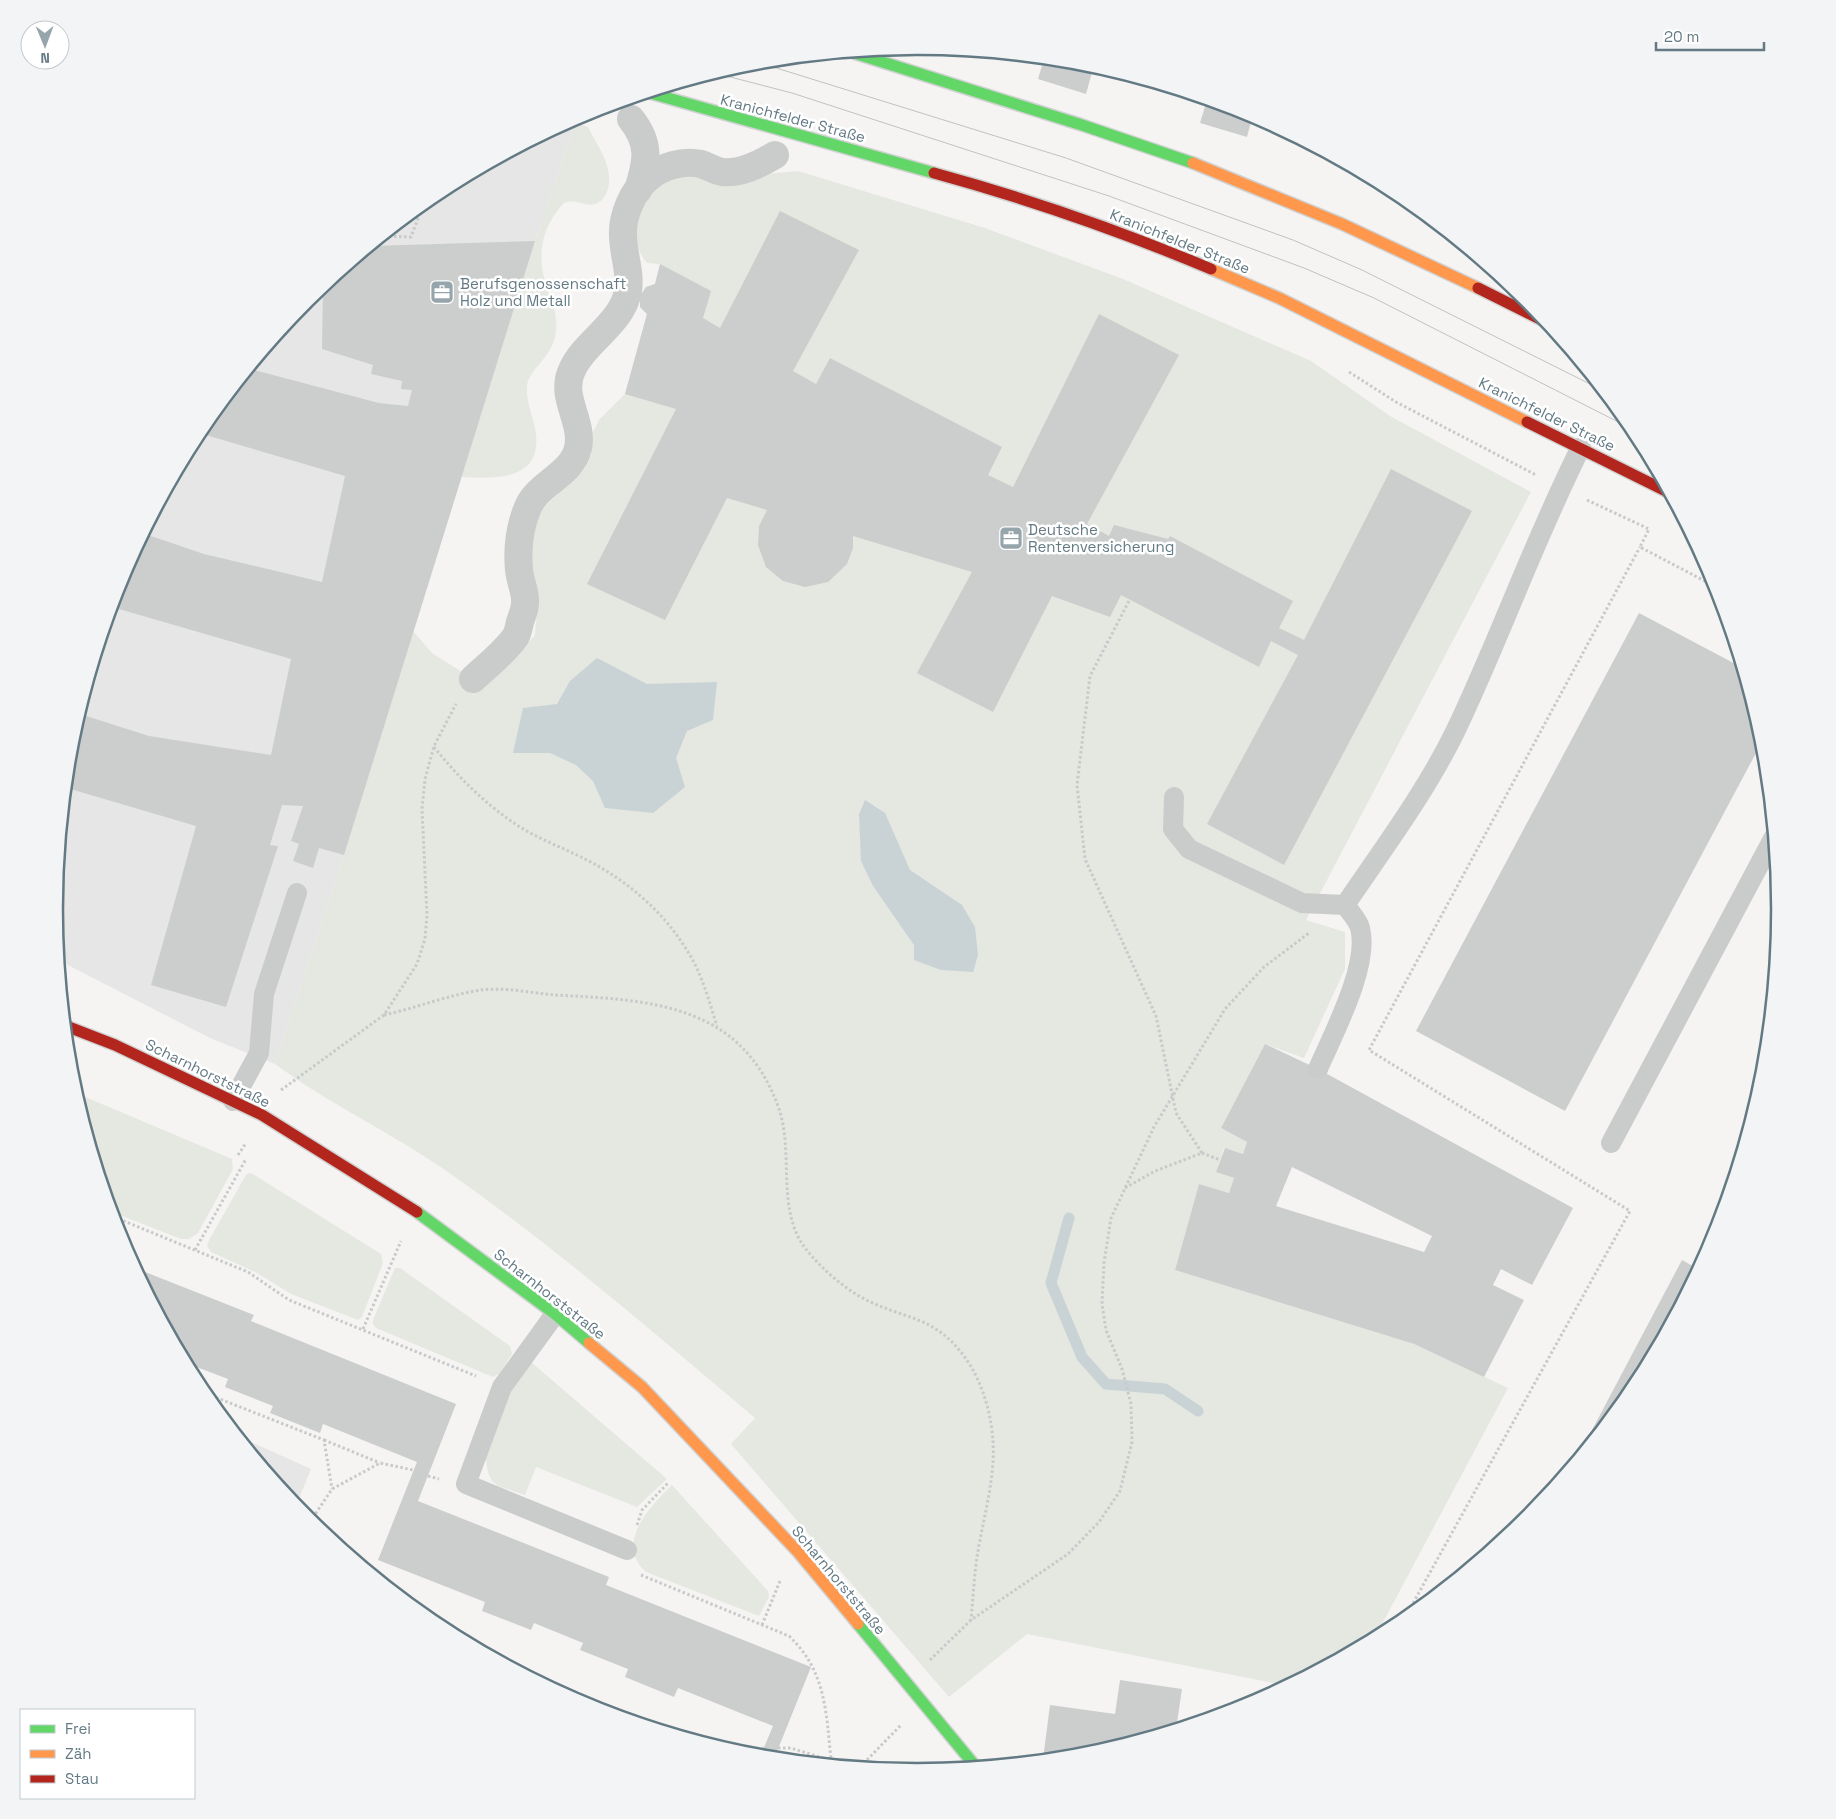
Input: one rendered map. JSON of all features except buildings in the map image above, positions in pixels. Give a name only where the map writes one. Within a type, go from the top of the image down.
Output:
[{"type":"main road","points":[[868,57],[1215,171],[1320,213],[1414,255],[1530,314]]},
{"type":"main road","name":"Kranichfelder Straße","points":[[659,95],[1007,193],[1144,241],[1279,298],[1661,489]]},
{"type":"main road","name":"Scharnhorststraße","points":[[72,1028],[115,1045],[262,1116],[417,1212],[555,1314],[642,1386],[798,1552],[972,1762]]},
{"type":"street","points":[[473,679],[516,635],[525,603],[519,571],[518,537],[528,505],[570,465],[579,445],[578,429],[568,397],[571,371],[589,344],[619,314],[628,292],[628,265],[622,235],[627,212],[638,190],[645,166],[646,147],[640,131],[631,119]]},
{"type":"street","points":[[638,190],[647,178],[661,169],[679,163],[700,164],[722,172],[736,171],[760,164],[775,154]]},
{"type":"lane","points":[[1345,906],[1433,774],[1455,733],[1560,487],[1580,447]]},
{"type":"lane","points":[[1174,797],[1173,829],[1189,849],[1302,903],[1345,906]]},
{"type":"lane","points":[[1611,1143],[1770,845]]},
{"type":"lane","points":[[233,1101],[259,1053],[264,994],[297,893]]},
{"type":"lane","points":[[1318,1069],[1345,1006],[1361,960],[1360,927],[1345,906]]},
{"type":"lane","points":[[555,1314],[502,1387],[470,1466],[466,1484],[627,1550]]},
{"type":"path","points":[[393,236],[411,237],[418,217]]},
{"type":"path","points":[[1346,370],[1396,402],[1560,487],[1649,529],[1369,1050],[1630,1211],[1411,1607]]},
{"type":"path","points":[[1640,547],[1707,582]]},
{"type":"path","points":[[1130,599],[1090,676],[1077,785],[1084,859],[1156,1016],[1174,1094],[1176,1113],[1202,1153],[1220,1160]]},
{"type":"path","points":[[278,1092],[384,1015],[417,964],[425,939],[427,915],[422,809],[425,779],[434,746],[442,729],[473,679]]},
{"type":"path","points":[[434,746],[468,784],[500,813],[521,828],[611,874],[629,886],[657,911],[688,952],[701,979],[717,1026]]},
{"type":"path","points":[[906,1683],[972,1620],[1068,1554],[1099,1522],[1120,1491],[1132,1442],[1131,1404],[1122,1369],[1106,1330],[1102,1304],[1104,1263],[1111,1218],[1154,1127],[1225,1009],[1264,967],[1329,921],[1345,906]]},
{"type":"path","points":[[384,1015],[480,990],[505,989],[630,1000],[686,1012],[717,1026],[741,1047],[755,1064],[776,1102],[786,1143],[790,1214],[795,1231],[805,1248],[835,1278],[863,1298],[929,1325],[949,1338],[962,1352],[977,1378],[990,1416],[993,1464],[977,1558],[972,1620]]},
{"type":"path","points":[[1125,1188],[1155,1171],[1202,1153]]},
{"type":"path","points":[[195,1250],[246,1159]]},
{"type":"path","points":[[363,1329],[394,1255],[417,1212]]},
{"type":"path","points":[[123,1221],[248,1272],[289,1300],[502,1387]]},
{"type":"path","points":[[218,1398],[380,1463],[413,1470]]},
{"type":"path","points":[[324,1440],[332,1489]]},
{"type":"path","points":[[315,1515],[332,1489],[380,1463]]},
{"type":"path","points":[[642,1510],[668,1483]]},
{"type":"path","points":[[627,1550],[635,1568],[644,1578],[789,1636],[809,1657],[823,1690],[831,1759],[791,1748],[778,1748]]},
{"type":"path","points":[[762,1624],[775,1589]]},
{"type":"path","points":[[865,1762],[923,1704]]},
{"type":"path","points":[[758,1749],[764,1748]]},
{"type":"shaded area","points":[[581,125],[588,127],[605,159],[608,168],[609,185],[604,197],[597,203],[591,205],[573,201],[564,203],[556,212],[546,232],[541,254],[542,265],[554,309],[556,331],[554,341],[546,356],[528,380],[528,402],[535,428],[536,445],[533,458],[526,467],[516,473],[490,478],[461,477],[535,241],[573,128]]},
{"type":"shaded area","points":[[573,128],[535,241],[344,855],[275,1064],[210,1038],[65,964],[63,910],[65,854],[71,798],[80,743],[93,688],[109,635],[129,582],[178,482],[208,435],[240,389],[314,305],[355,267],[443,199],[491,169]]},
{"type":"shaded area","points":[[798,171],[985,228],[1123,279],[1311,361],[1390,416],[1531,492],[1306,920],[1345,932],[1345,969],[1304,1058],[1265,1044],[1221,1128],[1247,1142],[1243,1154],[1224,1148],[1216,1172],[1234,1178],[1229,1193],[1199,1184],[1175,1270],[1414,1344],[1508,1388],[1380,1628],[1345,1650],[1278,1684],[1027,1634],[949,1697],[731,1444],[755,1418],[564,1259],[485,1199],[424,1156],[317,1092],[275,1064],[344,855],[413,631],[432,653],[473,679],[517,656],[535,635],[537,610],[526,548],[541,510],[584,470],[591,456],[593,432],[599,420],[625,394],[647,314],[640,307],[646,287],[655,284],[660,264],[647,263],[639,251],[636,240],[636,228],[643,206],[664,174],[723,178]]},
{"type":"shaded area","points":[[597,658],[647,684],[717,682],[713,720],[687,731],[676,758],[685,787],[653,813],[605,808],[593,781],[576,765],[550,753],[513,753],[523,708],[557,704],[570,681]]},
{"type":"shaded area","points":[[865,800],[885,813],[910,870],[962,905],[975,927],[978,955],[973,972],[941,970],[914,960],[914,945],[873,886],[861,861],[859,814]]},
{"type":"shaded area","points":[[85,1097],[232,1159],[233,1169],[198,1233],[189,1239],[181,1239],[121,1215],[109,1184]]},
{"type":"shaded area","points":[[249,1173],[381,1254],[383,1263],[362,1317],[358,1320],[291,1294],[257,1273],[211,1252],[207,1246],[209,1240],[246,1175]]},
{"type":"shaded area","points":[[395,1268],[400,1268],[510,1346],[512,1354],[499,1374],[493,1377],[376,1328],[373,1320]]},
{"type":"shaded area","points":[[531,1362],[667,1479],[637,1507],[536,1467],[525,1495],[498,1486],[492,1481],[488,1472],[485,1455],[509,1392]]},
{"type":"shaded area","points":[[249,1441],[311,1469],[299,1498]]},
{"type":"shaded area","points":[[672,1485],[768,1591],[769,1597],[759,1616],[646,1572],[637,1561],[633,1550],[634,1538],[639,1526],[654,1504]]},
{"type":"waterway","points":[[1069,1218],[1051,1283],[1082,1357],[1106,1384],[1165,1389],[1198,1411]]},
{"type":"tram line","points":[[774,67],[1066,158],[1293,240],[1362,270],[1593,386]]},
{"type":"tram line","points":[[728,76],[792,93],[1109,196],[1304,268],[1374,298],[1619,423]]},
{"type":"traffic: fast","points":[[866,57],[1082,125],[1193,163]]},
{"type":"traffic: fast","points":[[659,95],[934,173]]},
{"type":"traffic: fast","points":[[417,1212],[555,1314],[589,1343]]},
{"type":"traffic: fast","points":[[858,1624],[972,1762]]},
{"type":"traffic: slow","points":[[1193,163],[1342,224],[1478,288]]},
{"type":"traffic: slow","points":[[1211,269],[1279,298],[1527,422]]},
{"type":"traffic: slow","points":[[589,1343],[642,1387],[798,1552],[858,1624]]},
{"type":"traffic: jam","points":[[934,173],[1074,217],[1211,269]]},
{"type":"traffic: jam","points":[[1478,288],[1531,314]]},
{"type":"traffic: jam","points":[[1527,422],[1662,489]]},
{"type":"traffic: jam","points":[[72,1028],[115,1045],[262,1115],[417,1212]]},
{"type":"place","name":"Berufsgenossenschaft Holz und Metall","points":[[442,292]]},
{"type":"place","name":"Deutsche Rentenversicherung","points":[[1011,538]]}]
